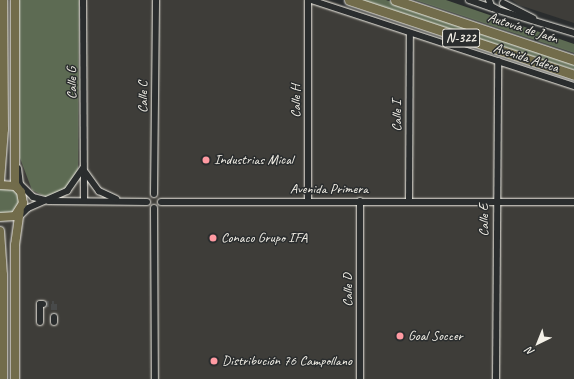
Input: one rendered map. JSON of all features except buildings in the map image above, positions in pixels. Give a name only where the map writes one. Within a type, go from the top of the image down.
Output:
[{"type":"highway","name":"Autovía de Jaén","points":[[349,0],[574,75]]},
{"type":"highway","name":"Autovía de Jaén","points":[[395,0],[574,60]]},
{"type":"main road","points":[[0,181],[4,129],[3,0]]},
{"type":"main road","points":[[15,0],[15,184],[23,192],[23,210],[17,223],[15,249],[15,379]]},
{"type":"main road","points":[[0,185],[9,184],[23,192]]},
{"type":"main road","points":[[0,217],[12,217],[23,210]]},
{"type":"main road","points":[[0,231],[3,275],[3,379]]},
{"type":"street","name":"Calle G","points":[[83,0],[84,201]]},
{"type":"street","name":"Calle C","points":[[154,194],[156,0]]},
{"type":"street","name":"Avenida Adeca","points":[[309,0],[574,86]]},
{"type":"street","name":"Calle H","points":[[308,201],[309,0]]},
{"type":"street","points":[[469,0],[574,33]]},
{"type":"street","points":[[489,0],[493,8]]},
{"type":"street","points":[[493,8],[499,8],[503,1],[551,26]]},
{"type":"street","name":"Calle I","points":[[409,201],[410,32]]},
{"type":"street","name":"Calle E","points":[[496,379],[498,61]]},
{"type":"street","points":[[0,161],[4,129]]},
{"type":"street","points":[[84,167],[92,184],[99,191],[111,198],[127,201]]},
{"type":"street","name":"Calle G","points":[[49,201],[71,188],[84,167]]},
{"type":"street","points":[[23,192],[49,201],[147,202],[154,208],[155,379]]},
{"type":"street","points":[[147,202],[148,197],[154,194],[158,196],[161,202],[154,208]]},
{"type":"street","points":[[23,210],[49,201]]},
{"type":"street","name":"Calle D","points":[[360,201],[360,379]]},
{"type":"street","name":"Avenida Primera","points":[[161,202],[574,202]]},
{"type":"street","points":[[40,322],[40,304],[43,304]]},
{"type":"shaded area","points":[[0,0],[327,0],[574,83],[574,379],[0,379]]},
{"type":"shaded area","points":[[512,0],[574,0],[574,23],[519,5]]},
{"type":"green space","points":[[19,0],[79,0],[78,169],[69,187],[52,196],[46,197],[32,190],[20,158]]},
{"type":"green space","points":[[360,0],[386,0],[574,63],[574,70]]},
{"type":"green space","points":[[415,0],[446,0],[574,44],[574,53]]},
{"type":"green space","points":[[11,188],[18,194],[20,202],[15,213],[0,214],[0,189]]},
{"type":"tunnel","points":[[43,304],[54,304],[54,317]]},
{"type":"place","name":"Industrias Mical","points":[[206,160]]},
{"type":"place","name":"Conaco Grupo IFA","points":[[213,238]]},
{"type":"place","name":"Goal Soccer","points":[[400,336]]},
{"type":"place","name":"Distribución 76 Campollano","points":[[214,361]]}]
